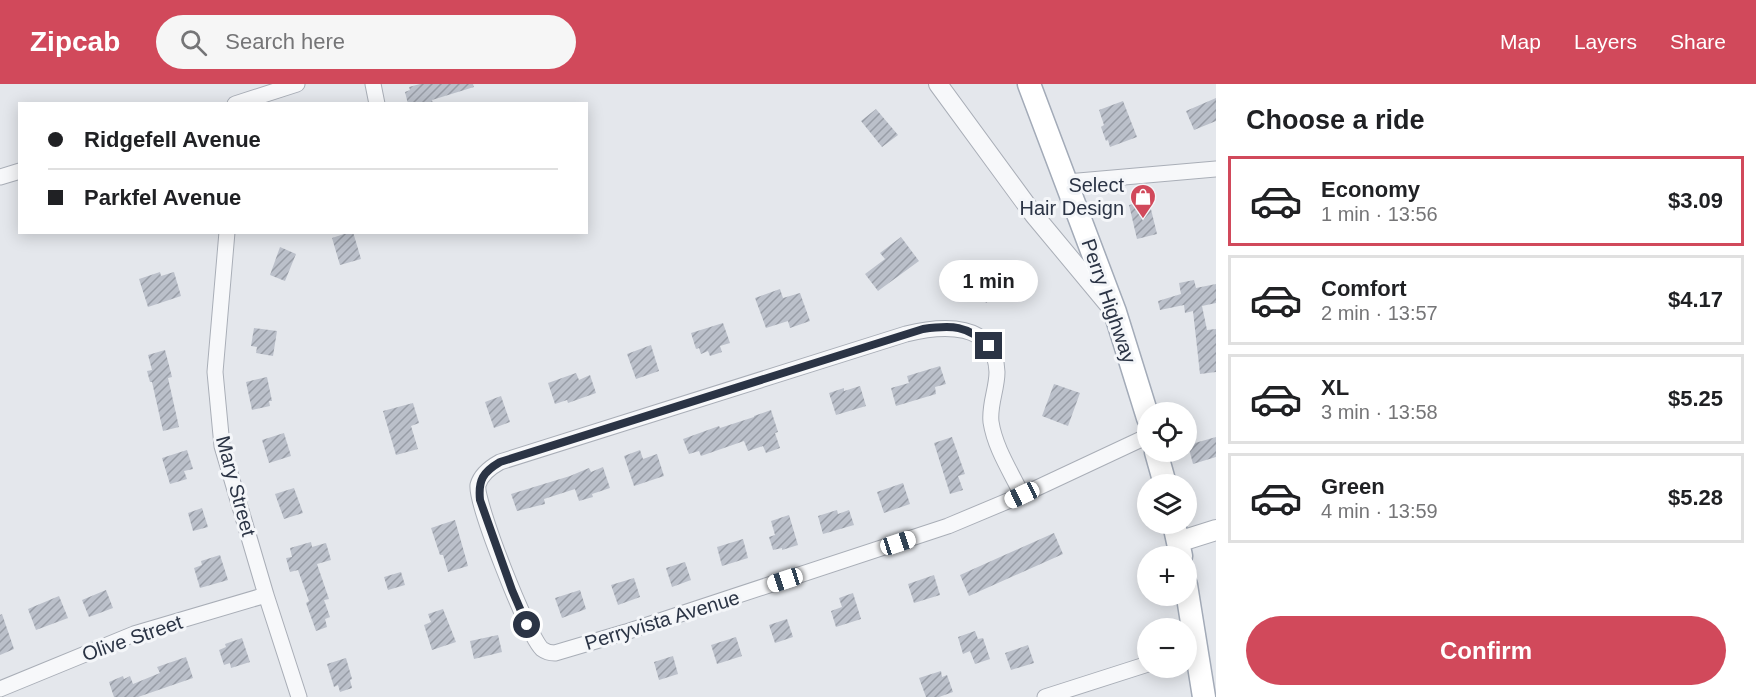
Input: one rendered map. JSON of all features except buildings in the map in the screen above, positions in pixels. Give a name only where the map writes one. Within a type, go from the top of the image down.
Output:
[{"type":"main road","name":"Perry Highway","points":[[1029,84],[1115,312],[1143,402]]},
{"type":"main road","points":[[1177,541],[1216,530]]},
{"type":"main road","points":[[1197,672],[1204,697]]},
{"type":"street","points":[[241,102],[297,84]]},
{"type":"street","points":[[373,84],[377,102]]},
{"type":"street","points":[[938,84],[1035,215],[1115,312]]},
{"type":"street","points":[[1067,182],[1216,169]]},
{"type":"street","points":[[0,177],[18,172]]},
{"type":"street","name":"Mary Street","points":[[227,234],[215,372],[222,446],[299,697]]},
{"type":"street","name":"Perryvista Avenue","points":[[1022,495],[1000,450],[991,422],[991,407],[997,374],[996,361],[989,346],[969,330],[940,327],[906,334],[500,462],[489,468],[478,486],[480,500],[512,590],[534,639],[543,650],[555,653],[921,536],[1022,495],[1137,441]]},
{"type":"street","name":"Olive Street","points":[[0,689],[134,634],[266,595]]},
{"type":"street","points":[[1045,697],[1137,668]]},
{"type":"place","name":"Select Hair Design","points":[[1143,220]]},
{"type":"route","points":[[527,625],[480,500],[478,486],[489,468],[500,462],[923,329],[940,327],[969,330],[989,346]]}]
